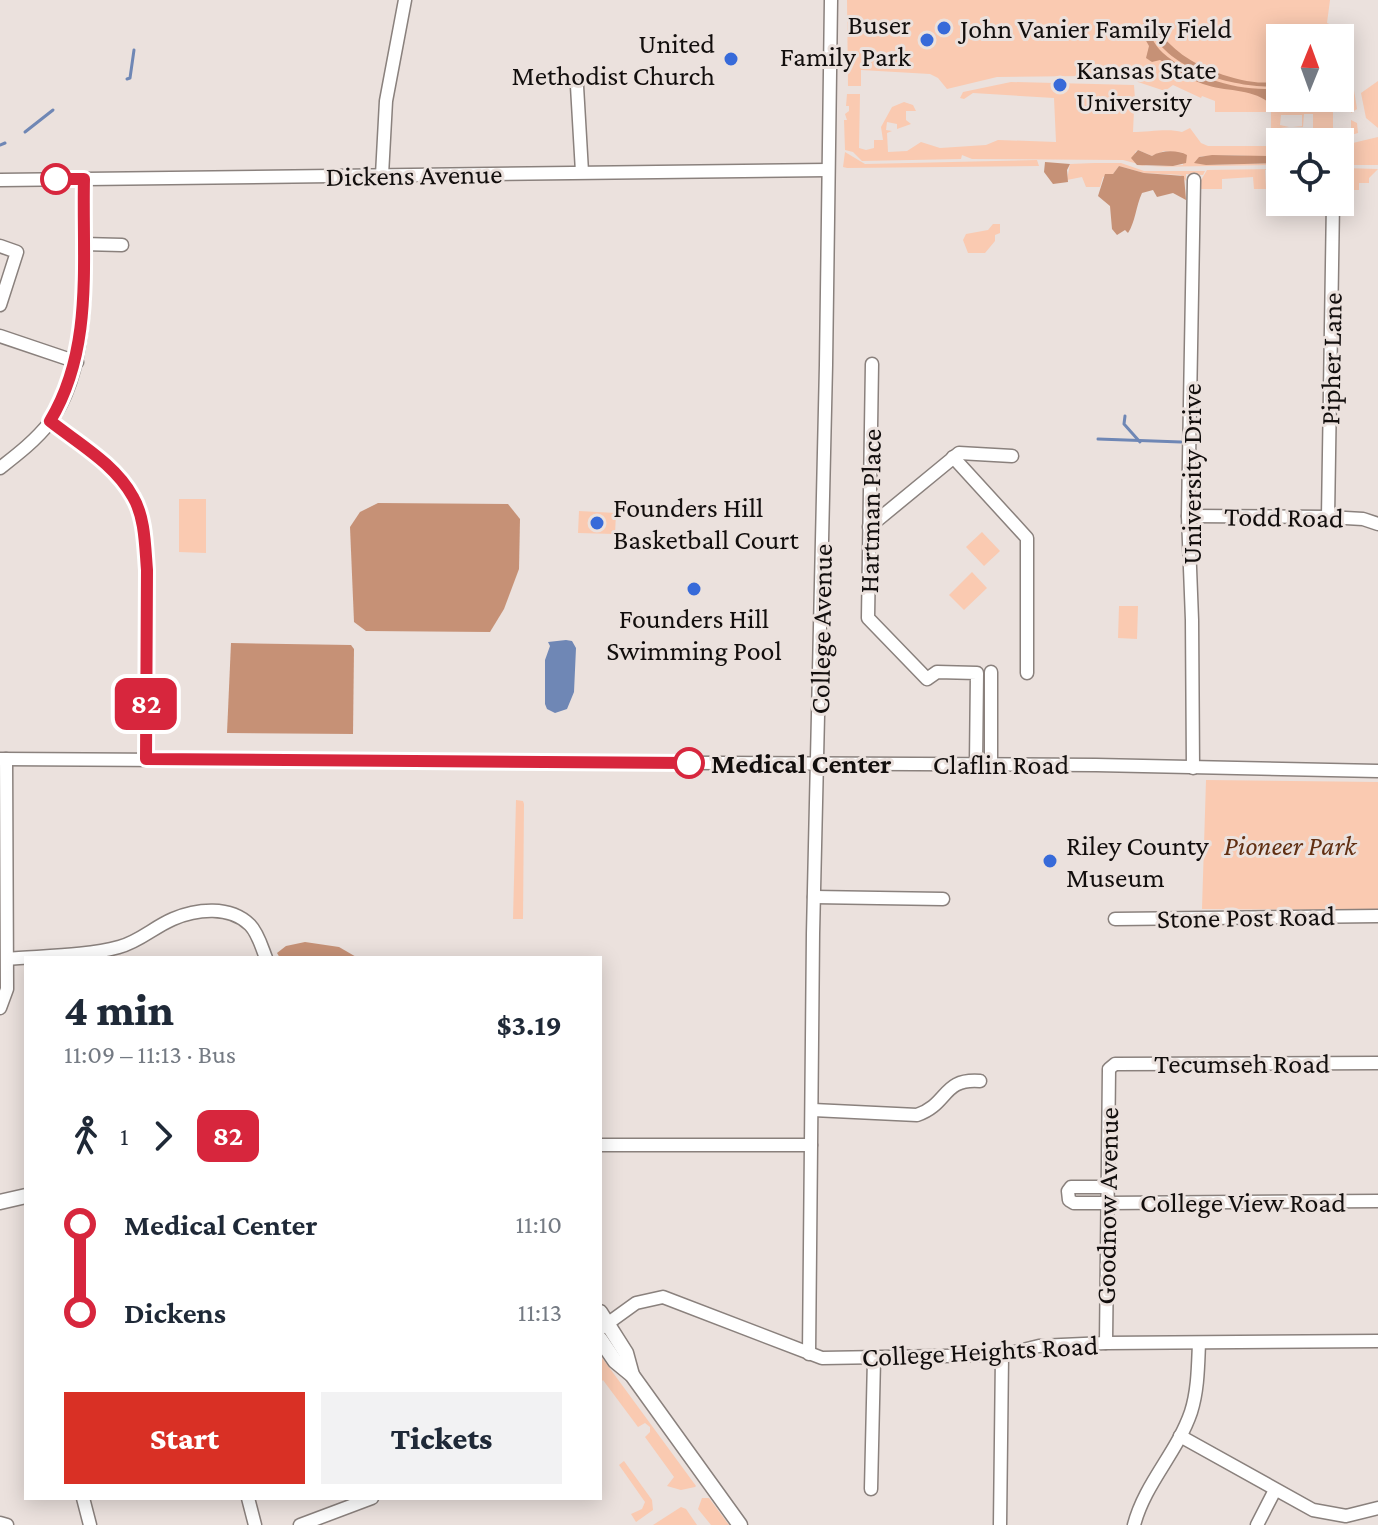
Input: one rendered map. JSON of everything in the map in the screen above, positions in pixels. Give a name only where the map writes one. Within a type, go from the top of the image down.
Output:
[{"type":"main road","points":[[0,1202],[24,1196]]},
{"type":"main road","points":[[602,1326],[626,1353],[632,1375],[740,1525]]},
{"type":"street","points":[[382,175],[386,101],[405,0]]},
{"type":"street","name":"College Avenue","points":[[809,1354],[814,897],[831,0]]},
{"type":"street","points":[[577,86],[582,172]]},
{"type":"street","name":"Dickens Avenue","points":[[0,180],[828,170]]},
{"type":"street","points":[[0,468],[26,447],[50,421],[64,397],[77,362],[82,330],[84,179]]},
{"type":"street","name":"University Drive","points":[[1193,768],[1188,516],[1194,180]]},
{"type":"street","name":"Pipher Lane","points":[[1328,517],[1333,216]]},
{"type":"street","points":[[83,244],[122,245]]},
{"type":"street","points":[[0,246],[17,252],[6,265],[0,305]]},
{"type":"street","points":[[0,336],[77,362]]},
{"type":"street","name":"Hartman Place","points":[[872,364],[868,618],[927,679],[937,672],[977,673],[976,764]]},
{"type":"street","points":[[50,421],[109,467],[133,497],[139,513],[147,570],[146,759]]},
{"type":"street","points":[[869,527],[962,452],[1012,456]]},
{"type":"street","points":[[953,457],[1027,538],[1027,673]]},
{"type":"street","name":"Todd Road","points":[[1188,516],[1328,517],[1363,519],[1378,524]]},
{"type":"street","points":[[991,672],[991,764]]},
{"type":"street","points":[[0,1008],[7,989],[3,759]]},
{"type":"street","name":"Claflin Road","points":[[3,759],[991,764],[1378,771]]},
{"type":"street","points":[[814,897],[943,899]]},
{"type":"street","points":[[37,956],[116,948],[139,940],[173,919],[213,910],[238,917],[251,925],[265,956]]},
{"type":"street","name":"Stone Post Road","points":[[1115,919],[1378,916]]},
{"type":"street","points":[[7,959],[24,957]]},
{"type":"street","name":"Tecumseh Road","points":[[1109,1069],[1115,1064],[1378,1063]]},
{"type":"street","name":"Goodnow Avenue","points":[[1106,1343],[1109,1069]]},
{"type":"street","points":[[813,1110],[917,1115],[933,1109],[950,1087],[963,1080],[980,1081]]},
{"type":"street","points":[[602,1145],[811,1145]]},
{"type":"street","name":"College View Road","points":[[1109,1187],[1075,1186],[1067,1194],[1071,1202],[1108,1203],[1378,1201]]},
{"type":"street","name":"College Heights Road","points":[[602,1326],[644,1299],[663,1297],[822,1358],[1002,1355],[1039,1346],[1106,1343],[1378,1341]]},
{"type":"street","points":[[1134,1525],[1147,1489],[1191,1413],[1196,1393],[1199,1343]]},
{"type":"street","points":[[1000,1525],[1002,1355]]},
{"type":"street","points":[[871,1489],[874,1359]]},
{"type":"street","points":[[1180,1436],[1313,1510],[1346,1516],[1378,1508]]},
{"type":"street","points":[[1257,1525],[1275,1490]]},
{"type":"street","points":[[84,1500],[90,1525]]},
{"type":"street","points":[[249,1500],[255,1525]]},
{"type":"street","points":[[300,1525],[367,1500]]},
{"type":"street","points":[[0,1523],[7,1525]]},
{"type":"green space","points":[[847,0],[1330,0],[1329,24],[1266,24],[1266,112],[1215,112],[1215,101],[1202,96],[1173,85],[1165,91],[1126,78],[997,77],[947,89],[930,74],[861,70],[861,86],[848,86]]},
{"type":"green space","points":[[1378,81],[1378,128],[1366,118],[1361,93]]},
{"type":"green space","points":[[1011,82],[1134,85],[1135,99],[1131,102],[1134,110],[1133,132],[1182,132],[1190,128],[1201,143],[1208,146],[1266,146],[1266,157],[1199,157],[1206,165],[1266,165],[1150,167],[1183,165],[1183,153],[1164,151],[1152,156],[1138,150],[1135,152],[1137,164],[1123,160],[972,159],[962,155],[961,159],[862,161],[853,152],[845,150],[844,120],[847,120],[845,114],[849,111],[847,94],[860,94],[859,148],[866,150],[874,148],[874,140],[883,140],[881,127],[892,107],[904,102],[913,105],[916,111],[906,111],[906,120],[911,124],[897,129],[897,124],[887,122],[886,130],[892,131],[887,133],[888,152],[907,151],[921,142],[940,148],[986,145],[998,140],[1056,142],[1054,98],[973,93],[964,99],[960,98],[963,92]]},
{"type":"green space","points":[[1271,112],[1333,112],[1333,128],[1313,128],[1313,114],[1304,114],[1303,127],[1293,126],[1302,126],[1302,115],[1281,115],[1280,125],[1289,127],[1271,128]]},
{"type":"green space","points":[[1351,120],[1357,123],[1358,133],[1354,134]]},
{"type":"green space","points":[[1378,137],[1378,165],[1354,165],[1354,143]]},
{"type":"green space","points":[[845,152],[865,164],[1037,160],[1039,166],[847,168],[843,167]]},
{"type":"green space","points":[[1121,163],[1144,171],[1205,171],[1203,175],[1186,174],[1186,181],[1181,175],[1144,173],[1119,166],[1113,174],[1103,177],[1100,187],[1086,187],[1082,177],[1067,180],[1070,164]]},
{"type":"green space","points":[[1354,168],[1378,169],[1369,178],[1369,183],[1359,183],[1359,190],[1354,190]]},
{"type":"green space","points":[[1266,169],[1266,189],[1254,189],[1253,177],[1222,179],[1222,189],[1200,189],[1200,182],[1207,170]]},
{"type":"green space","points":[[993,224],[1000,224],[1000,233],[995,235],[995,241],[985,253],[968,253],[963,240],[966,234],[988,230]]},
{"type":"green space","points":[[179,499],[206,499],[206,553],[179,552]]},
{"type":"green space","name":"Founders Hill Basketball Court","points":[[579,511],[616,513],[615,534],[578,533]]},
{"type":"green space","points":[[982,532],[1000,551],[984,566],[966,547]]},
{"type":"green space","points":[[972,572],[987,588],[964,610],[949,595]]},
{"type":"green space","points":[[1119,606],[1138,606],[1137,639],[1118,638]]},
{"type":"green space","name":"Pioneer Park","points":[[1206,780],[1378,782],[1378,910],[1202,909]]},
{"type":"green space","points":[[516,800],[524,804],[523,919],[513,919]]},
{"type":"green space","points":[[602,1358],[695,1487],[681,1490],[667,1486],[674,1477],[645,1437],[650,1427],[645,1423],[638,1427],[603,1380]]},
{"type":"green space","points":[[624,1461],[652,1500],[653,1510],[636,1522],[631,1514],[642,1509],[645,1502],[619,1465]]},
{"type":"green space","points":[[702,1498],[709,1498],[729,1525],[711,1525],[698,1509]]},
{"type":"green space","points":[[681,1507],[686,1509],[697,1525],[653,1525]]},
{"type":"shaded area","points":[[1144,23],[1160,49],[1188,70],[1234,86],[1266,89],[1266,101],[1253,94],[1197,82],[1160,60],[1152,62],[1146,58],[1149,46],[1140,30]]},
{"type":"shaded area","points":[[1150,27],[1200,65],[1242,80],[1266,82],[1266,86],[1245,85],[1205,74],[1187,66],[1158,42]]},
{"type":"shaded area","points":[[1138,150],[1152,156],[1165,152],[1183,153],[1187,155],[1186,163],[1173,166],[1137,165],[1131,158]]},
{"type":"shaded area","points":[[1266,156],[1266,163],[1194,163],[1199,157]]},
{"type":"shaded area","points":[[1045,162],[1070,164],[1068,182],[1053,184],[1044,172]]},
{"type":"shaded area","points":[[1119,166],[1144,173],[1184,176],[1186,200],[1173,193],[1157,197],[1153,190],[1142,193],[1128,233],[1125,230],[1117,235],[1112,229],[1110,206],[1098,196],[1105,174],[1113,174]]},
{"type":"shaded area","points":[[378,503],[508,504],[520,519],[519,569],[504,609],[490,632],[366,631],[354,622],[350,527],[360,512]]},
{"type":"shaded area","points":[[231,643],[351,645],[354,649],[353,734],[227,733]]},
{"type":"shaded area","points":[[305,942],[339,947],[355,956],[279,956],[277,953],[286,946]]},
{"type":"water","points":[[572,641],[576,648],[574,692],[567,709],[555,713],[545,704],[545,660],[550,646],[548,642]]},
{"type":"waterway","points":[[127,79],[130,78],[134,50]]},
{"type":"waterway","points":[[25,132],[53,110]]},
{"type":"waterway","points":[[0,145],[5,143]]},
{"type":"waterway","points":[[1125,416],[1124,424],[1140,442]]},
{"type":"waterway","points":[[1098,439],[1181,442]]},
{"type":"bus line","name":"82","points":[[56,179],[84,179],[82,330],[77,362],[64,397],[50,421],[109,467],[133,497],[139,513],[147,570],[146,759],[689,763]]},
{"type":"place","name":"John Vanier Family Field","points":[[944,28]]},
{"type":"place","name":"Buser Family Park","points":[[927,40]]},
{"type":"place","name":"United Methodist Church","points":[[731,59]]},
{"type":"place","name":"Kansas State University","points":[[1060,85]]},
{"type":"place","name":"Founders Hill Basketball Court","points":[[597,523]]},
{"type":"place","name":"Founders Hill Swimming Pool","points":[[694,589]]},
{"type":"place","name":"Medical Center","points":[[689,763]]},
{"type":"place","name":"Riley County Museum","points":[[1050,861]]}]
